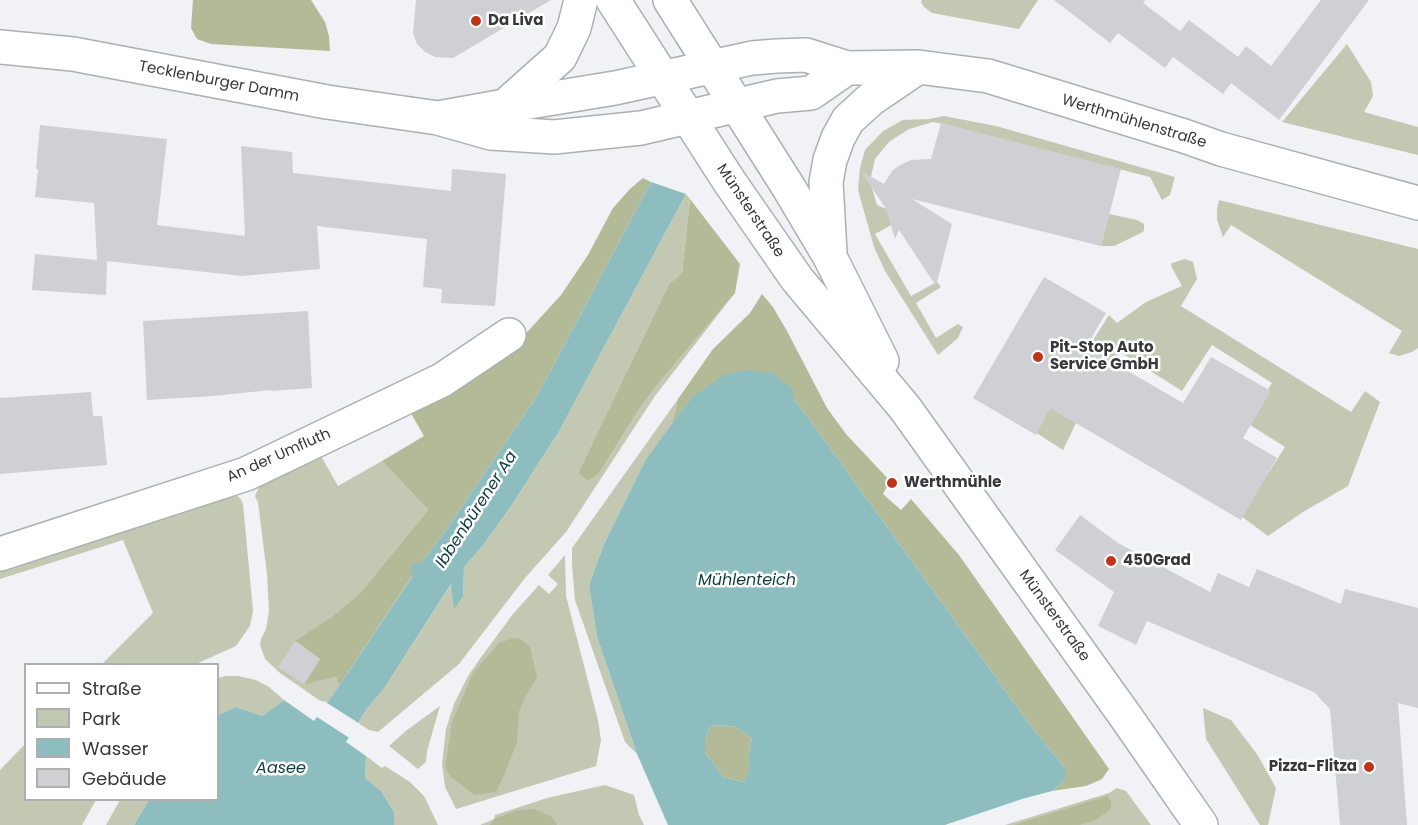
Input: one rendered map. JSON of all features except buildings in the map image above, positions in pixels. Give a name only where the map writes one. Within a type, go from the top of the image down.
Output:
[{"type":"main road","points":[[505,106],[560,57],[574,28],[581,0]]},
{"type":"main road","name":"Münsterstraße","points":[[613,0],[729,181],[797,279],[905,408],[1120,707],[1201,825]]},
{"type":"main road","name":"Münsterstraße","points":[[670,0],[831,257],[905,408]]},
{"type":"main road","name":"Tecklenburger Damm","points":[[0,47],[73,54],[327,102],[438,118],[491,133],[554,137],[641,128],[737,106]]},
{"type":"main road","name":"Werthmühlenstraße","points":[[663,78],[752,58],[806,55],[847,68],[918,68],[988,76],[1221,149],[1418,203]]},
{"type":"main road","points":[[737,106],[777,96],[811,93],[847,68]]},
{"type":"main road","points":[[831,257],[826,182],[830,160],[838,138],[848,120],[871,99],[918,68]]},
{"type":"main road","name":"Tecklenburger Damm","points":[[438,118],[663,78]]},
{"type":"main road","name":"An der Umfluth","points":[[0,554],[246,474],[442,380],[509,335]]},
{"type":"green space","points":[[193,0],[311,0],[325,22],[330,51],[211,44],[197,39],[191,28]]},
{"type":"green space","points":[[922,0],[1038,0],[1019,29],[932,13],[924,7]]},
{"type":"green space","points":[[1347,44],[1371,82],[1373,96],[1364,112],[1418,127],[1418,155],[1282,122]]},
{"type":"green space","points":[[944,116],[996,126],[1175,177],[1170,195],[1162,200],[1150,177],[933,122],[909,129],[889,142],[875,159],[870,181],[877,205],[886,209],[895,223],[875,234],[911,296],[937,282],[941,287],[916,303],[936,338],[958,324],[963,327],[958,338],[938,355],[885,271],[874,247],[858,190],[860,168],[865,150],[883,131],[903,120]]},
{"type":"green space","points":[[643,178],[651,182],[536,398],[339,686],[336,677],[304,684],[320,659],[295,641],[330,618],[360,593],[428,510],[382,461],[424,436],[408,408],[519,341],[561,295],[588,255],[613,208]]},
{"type":"green space","points":[[686,194],[690,199],[682,273],[669,284],[578,473],[588,481],[598,475],[639,409],[734,294],[655,396],[566,532],[525,578],[459,664],[378,732],[369,730],[358,723],[383,690],[452,583],[463,596],[464,567],[484,544],[511,506],[558,433]]},
{"type":"green space","points":[[690,199],[740,264],[735,293],[662,379],[639,409],[598,475],[588,481],[578,473],[669,284],[682,273]]},
{"type":"green space","points":[[1219,200],[1418,249],[1418,348],[1399,356],[1389,353],[1402,331],[1231,225],[1223,237],[1217,220]]},
{"type":"green space","points":[[1109,214],[1137,220],[1144,224],[1144,230],[1114,246],[1101,246]]},
{"type":"green space","points":[[1185,259],[1193,262],[1197,279],[1181,306],[1351,412],[1365,391],[1380,402],[1348,486],[1303,512],[1268,536],[1241,516],[1285,447],[1247,423],[1272,383],[1212,345],[1182,391],[1120,352],[1080,415],[1063,450],[1035,432],[1109,315],[1117,323],[1146,302],[1182,286],[1171,266],[1172,263]]},
{"type":"green space","points":[[762,294],[773,307],[787,331],[827,408],[846,434],[890,481],[883,494],[901,510],[911,499],[959,555],[1109,769],[1102,779],[1086,786],[1052,791],[1065,780],[1065,768],[1028,722],[794,399],[692,397],[671,427],[678,399],[713,349],[750,313]]},
{"type":"green space","points":[[678,399],[671,427],[646,459],[604,544],[589,585],[597,637],[637,754],[625,742],[575,600],[572,548]]},
{"type":"green space","points":[[318,455],[338,486],[382,461],[428,510],[360,593],[330,618],[295,642],[320,659],[304,683],[336,677],[339,686],[327,703],[280,673],[265,659],[260,645],[269,611],[267,574],[258,502],[255,496],[260,484]]},
{"type":"green space","points":[[233,493],[240,498],[243,504],[253,611],[250,626],[236,646],[198,663],[103,663],[153,613],[123,540],[0,579],[0,570]]},
{"type":"green space","points":[[565,555],[566,596],[598,720],[601,740],[596,766],[456,809],[445,787],[442,764],[446,729],[454,704],[468,676],[513,614],[539,585],[549,594],[558,584],[548,575]]},
{"type":"green space","points":[[513,638],[520,639],[530,647],[537,677],[519,711],[517,742],[496,792],[475,795],[451,777],[445,768],[452,722],[473,673],[499,643]]},
{"type":"green space","points":[[238,676],[256,680],[269,687],[284,700],[262,716],[236,707],[219,715],[219,678]]},
{"type":"green space","points":[[440,706],[426,762],[418,769],[389,746]]},
{"type":"green space","points":[[1203,708],[1231,720],[1257,754],[1276,788],[1268,825],[1260,825],[1206,739]]},
{"type":"green space","points":[[720,725],[737,727],[752,739],[749,753],[750,772],[744,782],[723,777],[705,752],[705,740],[710,727]]},
{"type":"green space","points":[[24,745],[24,801],[95,801],[82,825],[0,825],[0,770]]},
{"type":"green space","points":[[366,756],[382,768],[385,766],[410,782],[424,796],[438,825],[394,825],[394,812],[381,791],[365,778]]},
{"type":"green space","points":[[605,785],[634,795],[644,825],[558,825],[551,816],[494,819],[495,815],[547,798]]},
{"type":"green space","points":[[1117,788],[1126,791],[1151,825],[1005,825],[1109,793]]},
{"type":"green space","points":[[1107,796],[1111,801],[1111,809],[1096,820],[1079,825],[1014,825]]},
{"type":"green space","points":[[119,801],[148,801],[134,825],[106,825]]},
{"type":"green space","points":[[534,809],[551,816],[558,825],[489,825],[494,819],[515,811]]},
{"type":"green space","points":[[494,819],[489,825],[480,825]]},
{"type":"water","points":[[651,182],[686,194],[558,433],[511,506],[484,544],[464,567],[463,596],[454,609],[451,584],[383,690],[368,707],[346,742],[366,756],[365,778],[381,791],[394,812],[394,825],[134,825],[148,801],[219,801],[219,715],[236,707],[262,716],[284,700],[314,721],[412,577],[411,563],[421,563],[446,530],[536,398]]},
{"type":"water","name":"Mühlenteich","points":[[747,370],[772,373],[792,388],[794,399],[1028,722],[1065,768],[1065,780],[1052,791],[945,825],[668,825],[637,754],[597,637],[589,585],[604,544],[646,459],[692,397],[726,374]],"holes":[[[720,725],[737,727],[752,739],[749,772],[744,782],[723,777],[705,752],[705,740],[710,727]]]},
{"type":"pier","points":[[324,701],[360,724],[351,739],[314,715]]},
{"type":"place","name":"Da Liva","points":[[476,21]]},
{"type":"place","name":"Pit-Stop Auto Service GmbH","points":[[1038,357]]},
{"type":"place","name":"Werthmühle","points":[[892,483]]},
{"type":"place","name":"450Grad","points":[[1111,561]]},
{"type":"place","name":"Pizza-Flitza","points":[[1369,767]]},
{"type":"water label","name":"Ibbenbürener Aa","points":[[477,510]]},
{"type":"water label","name":"Aasee","points":[[281,769]]}]
